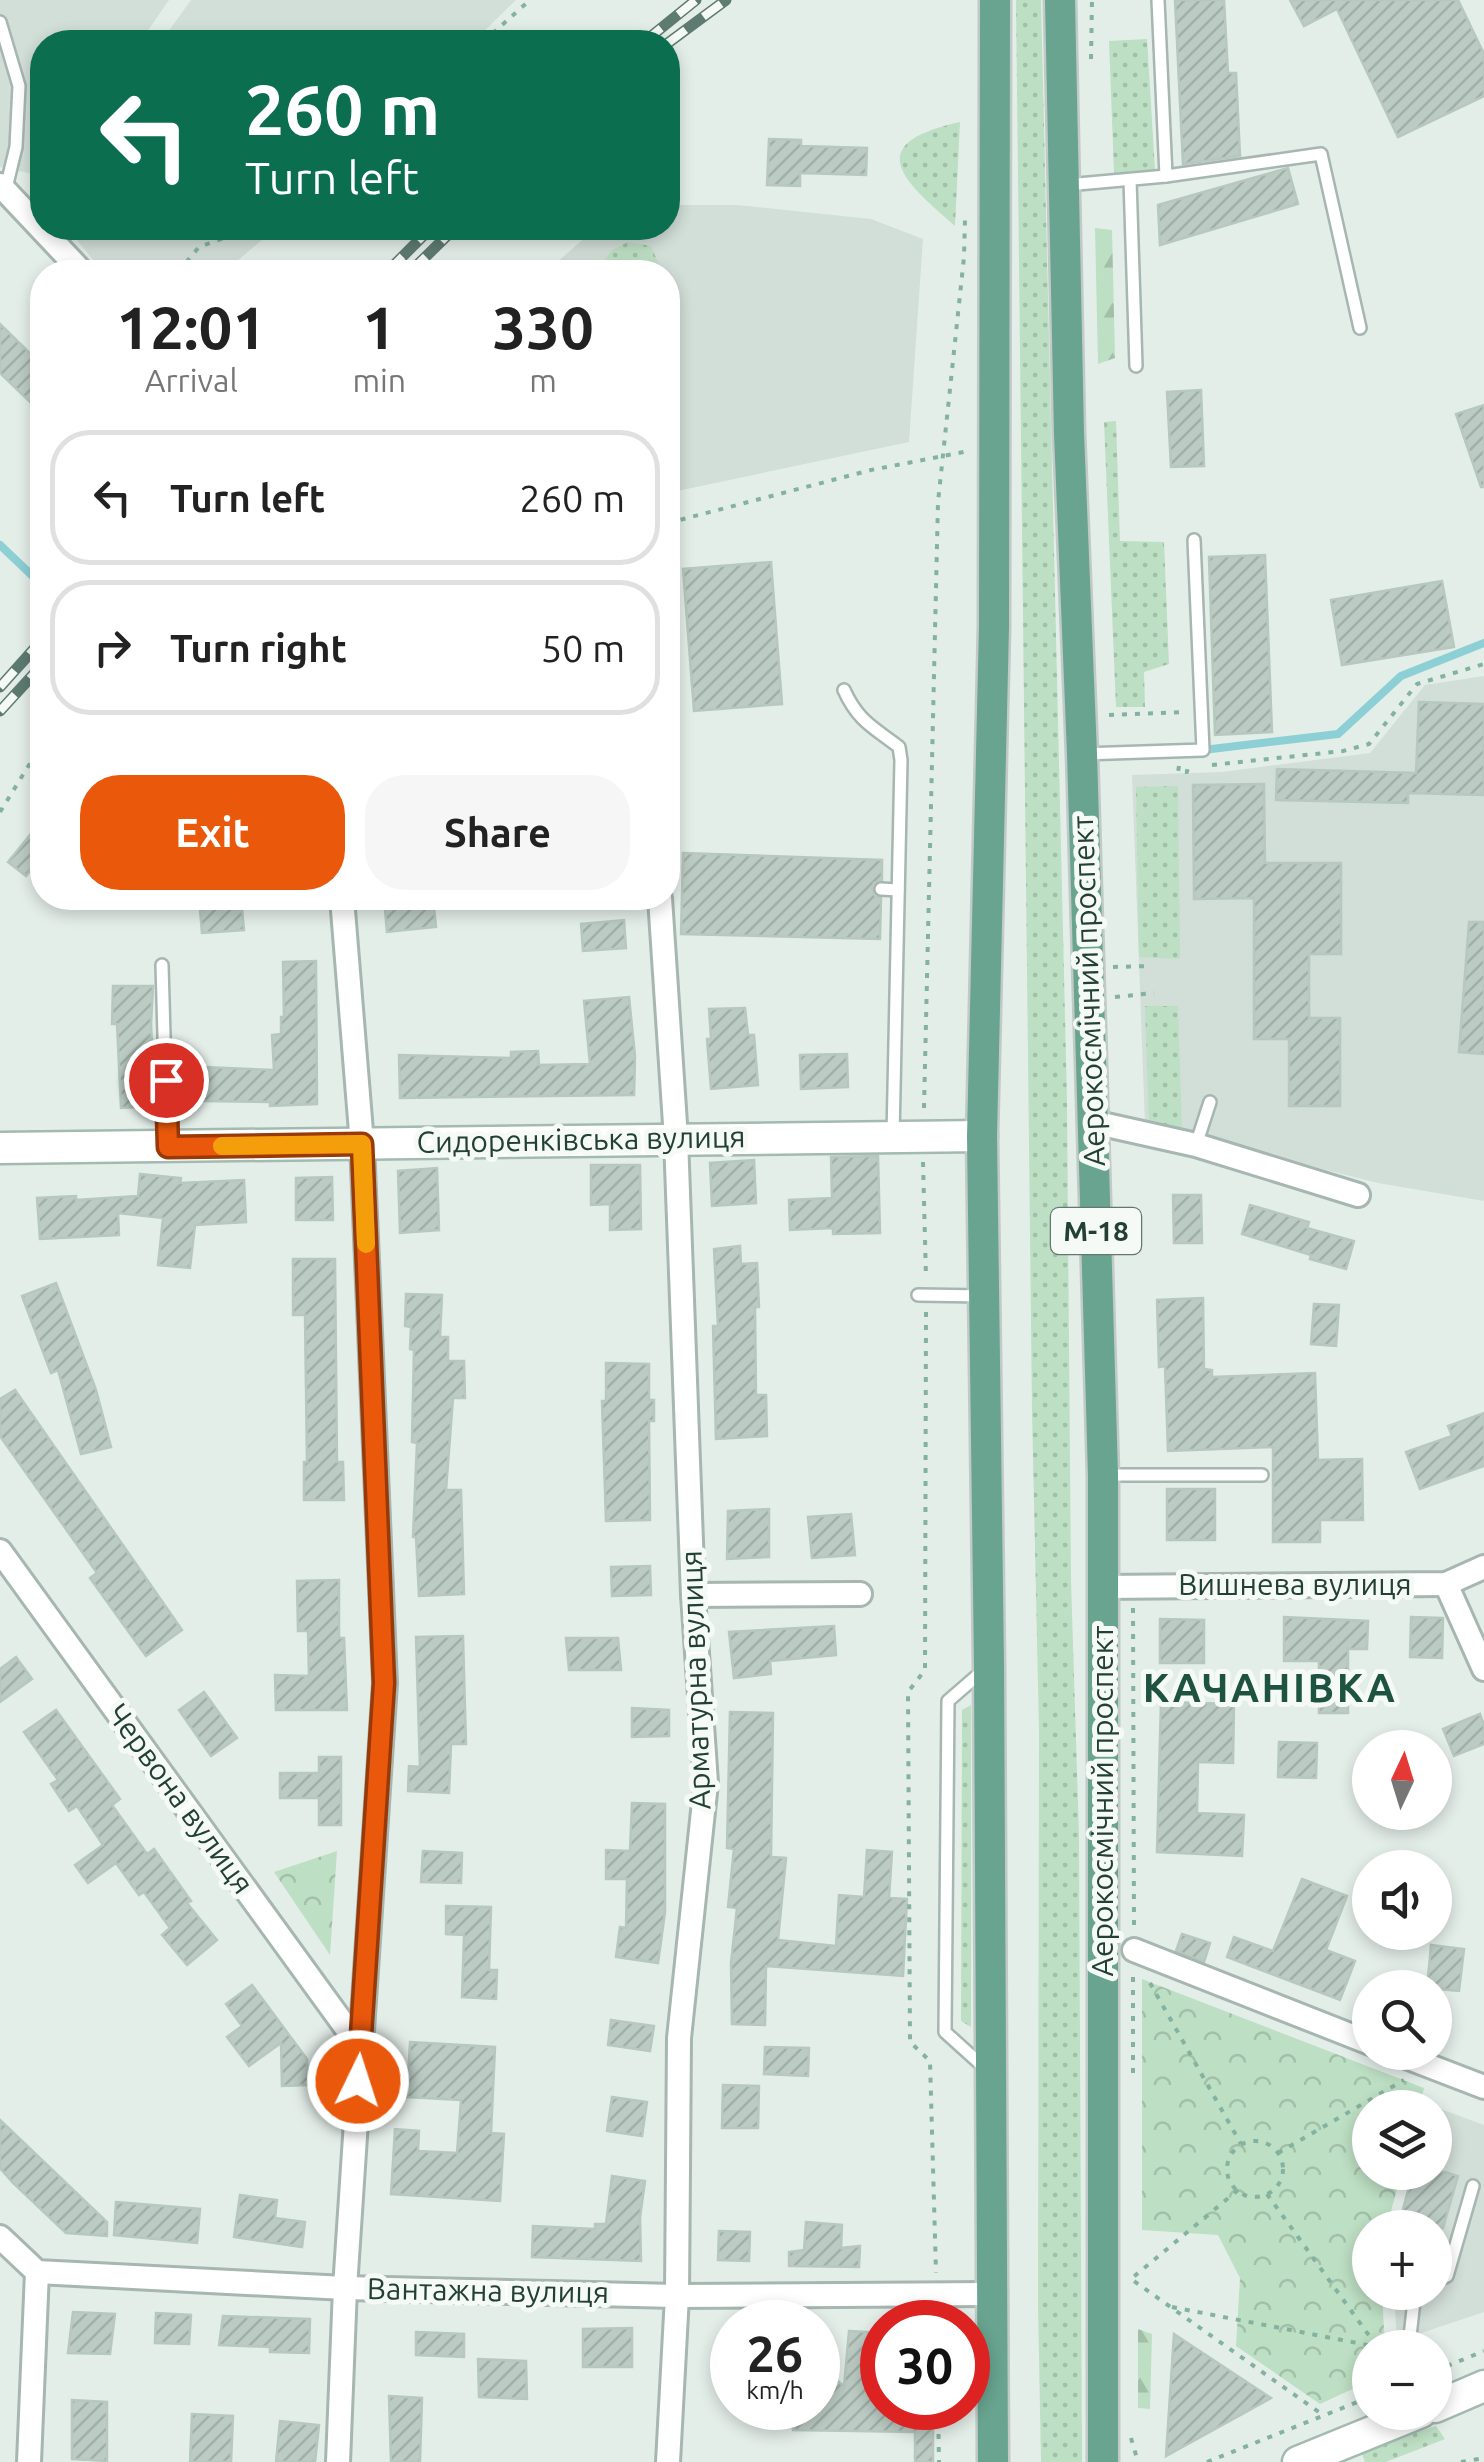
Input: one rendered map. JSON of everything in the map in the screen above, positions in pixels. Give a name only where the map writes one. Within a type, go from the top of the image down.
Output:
[{"type":"main road","points":[[992,2462],[989,1665],[982,1136],[994,627],[995,0]]},
{"type":"main road","name":"Аерокосмічний проспект","points":[[1060,0],[1069,433],[1102,1475],[1103,2462]]},
{"type":"main road","name":"Сидоренківська вулиця","points":[[0,1148],[982,1136]]},
{"type":"main road","points":[[1452,2398],[1483,2388]]},
{"type":"main road","points":[[1298,2462],[1339,2454],[1385,2430]]},
{"type":"street","points":[[3,186],[30,215]]},
{"type":"street","points":[[53,240],[71,260]]},
{"type":"street","points":[[338,2462],[345,2288],[384,1683],[362,1144],[343,910]]},
{"type":"street","name":"Арматурна вулиця","points":[[661,910],[676,1139],[693,1595],[706,1783],[679,2038],[678,2296],[668,2462]]},
{"type":"street","points":[[1093,1122],[1196,1145],[1358,1195]]},
{"type":"street","name":"Червона вулиця","points":[[0,1551],[360,2047]]},
{"type":"street","name":"Вишнева вулиця","points":[[1102,1587],[1446,1584],[1484,1567]]},
{"type":"street","points":[[1446,1584],[1484,1669]]},
{"type":"street","points":[[693,1595],[860,1594]]},
{"type":"street","points":[[1134,1950],[1352,2036]]},
{"type":"street","points":[[1438,2070],[1484,2088]]},
{"type":"street","points":[[0,2237],[37,2272],[28,2462]]},
{"type":"street","name":"Вантажна вулиця","points":[[37,2272],[345,2288],[678,2296],[990,2294]]},
{"type":"lane","points":[[1158,0],[1166,176]]},
{"type":"lane","points":[[0,22],[19,86],[16,147],[3,186]]},
{"type":"lane","points":[[1063,186],[1321,154],[1360,328]]},
{"type":"lane","points":[[1130,180],[1136,366]]},
{"type":"lane","points":[[1082,754],[1203,750],[1194,540]]},
{"type":"lane","points":[[844,690],[852,708],[868,726],[899,747],[901,760],[893,1136]]},
{"type":"lane","points":[[882,889],[898,890]]},
{"type":"lane","points":[[162,965],[168,1147]]},
{"type":"lane","points":[[1196,1145],[1210,1102]]},
{"type":"lane","points":[[918,1295],[985,1296]]},
{"type":"lane","points":[[1102,1475],[1262,1475]]},
{"type":"lane","points":[[988,2072],[945,2032],[945,2012],[948,1701],[989,1665]]},
{"type":"lane","points":[[1452,2258],[1472,2186]]},
{"type":"path","points":[[496,30],[530,0]]},
{"type":"path","points":[[187,260],[198,246],[216,240]]},
{"type":"path","points":[[680,519],[871,470],[973,450]]},
{"type":"path","points":[[1205,765],[1326,753],[1369,744],[1417,684],[1484,664]]},
{"type":"path","points":[[1104,716],[1202,712]]},
{"type":"path","points":[[0,812],[30,763]]},
{"type":"path","points":[[1108,968],[1151,966]]},
{"type":"path","points":[[1111,997],[1154,994]]},
{"type":"path","points":[[1134,1950],[1163,2010],[1240,2144]]},
{"type":"path","points":[[1278,2153],[1421,2070]]},
{"type":"path","points":[[1263,2140],[1278,2153],[1281,2180],[1268,2194],[1249,2196],[1228,2178],[1226,2168],[1240,2144],[1263,2140]]},
{"type":"path","points":[[1238,2190],[1132,2279],[1323,2415]]},
{"type":"path","points":[[1268,2194],[1365,2330]]},
{"type":"path","points":[[1171,2307],[1352,2343]]},
{"type":"path","points":[[1452,2364],[1484,2350]]},
{"type":"path","points":[[1207,2462],[1352,2403]]},
{"type":"path","points":[[938,2430],[938,2462]]},
{"type":"path","points":[[1460,2462],[1484,2458]]},
{"type":"shaded area","points":[[0,0],[169,0],[148,30],[30,30],[30,173],[0,167]]},
{"type":"shaded area","points":[[191,0],[516,0],[485,30],[170,30]]},
{"type":"shaded area","points":[[680,205],[737,205],[871,219],[923,239],[909,442],[680,490],[680,260],[560,260],[582,240],[680,240]]},
{"type":"shaded area","points":[[77,240],[262,240],[238,260],[93,260]]},
{"type":"shaded area","points":[[1484,676],[1484,1201],[1378,1183],[1145,1125],[1132,775],[1222,772],[1370,753],[1425,685]]},
{"type":"shaded area","points":[[1452,2113],[1484,2125],[1484,2312],[1430,2330],[1396,2330],[1395,2310],[1452,2310],[1452,2210],[1402,2210],[1407,2190],[1452,2190]]},
{"type":"green space","points":[[1016,0],[1041,0],[1067,1102],[1071,1581],[1079,1836],[1082,2462],[1041,2462],[1039,1731]]},
{"type":"green space","points":[[1147,39],[1155,170],[1114,173],[1109,41]]},
{"type":"green space","points":[[960,122],[955,226],[919,193],[900,165],[901,152],[910,141]]},
{"type":"green space","points":[[1095,228],[1112,230],[1115,358],[1098,364]]},
{"type":"green space","points":[[628,242],[651,246],[657,260],[605,260],[612,250]]},
{"type":"green space","points":[[1116,421],[1120,541],[1164,542],[1169,664],[1144,672],[1145,707],[1116,707],[1104,422]]},
{"type":"green space","points":[[1178,786],[1180,959],[1139,957],[1136,787]]},
{"type":"green space","points":[[1145,1006],[1178,1006],[1182,1130],[1149,1120]]},
{"type":"green space","points":[[971,1705],[971,2027],[961,2021],[962,1710]]},
{"type":"green space","points":[[337,1851],[330,1955],[274,1872]]},
{"type":"green space","points":[[1142,1979],[1352,2060],[1352,2070],[1377,2070],[1424,2088],[1352,2090],[1352,2190],[1397,2190],[1391,2210],[1352,2210],[1352,2310],[1383,2310],[1384,2330],[1352,2330],[1352,2389],[1320,2404],[1236,2346],[1240,2278],[1218,2235],[1142,2230]]},
{"type":"green space","points":[[1138,2329],[1152,2334],[1150,2409],[1138,2408]]},
{"type":"green space","points":[[1424,2430],[1439,2430],[1445,2439],[1386,2462],[1365,2462],[1361,2451]]},
{"type":"building","points":[[1175,0],[1224,0],[1228,73],[1236,73],[1240,156],[1183,164]]},
{"type":"building","points":[[1290,0],[1458,0],[1484,54],[1484,96],[1398,137],[1337,9],[1304,26]]},
{"type":"building","points":[[769,139],[801,140],[801,146],[867,148],[866,175],[800,173],[800,186],[767,185]]},
{"type":"building","points":[[1288,168],[1298,204],[1160,245],[1158,205]]},
{"type":"building","points":[[0,324],[30,353],[30,402],[0,373]]},
{"type":"building","points":[[1201,390],[1204,466],[1171,467],[1167,392]]},
{"type":"building","points":[[1484,405],[1484,487],[1481,487],[1456,414]]},
{"type":"building","points":[[1265,555],[1272,732],[1215,735],[1209,557]]},
{"type":"building","points":[[771,562],[782,704],[694,711],[683,569]]},
{"type":"building","points":[[1442,581],[1454,647],[1342,665],[1331,600]]},
{"type":"building","points":[[1419,702],[1484,704],[1484,795],[1408,793],[1408,803],[1276,800],[1277,769],[1416,773]]},
{"type":"building","points":[[1264,784],[1265,863],[1341,863],[1341,954],[1309,954],[1309,1018],[1340,1018],[1340,1106],[1289,1106],[1289,1039],[1254,1039],[1254,898],[1194,899],[1193,785]]},
{"type":"building","points":[[30,835],[30,871],[26,876],[8,862]]},
{"type":"building","points":[[683,853],[882,860],[882,880],[874,883],[872,889],[881,898],[880,939],[681,934]]},
{"type":"building","points":[[200,910],[242,910],[244,930],[202,933]]},
{"type":"building","points":[[385,910],[434,910],[436,927],[387,932]]},
{"type":"building","points":[[624,920],[626,948],[583,951],[581,924]]},
{"type":"building","points":[[1469,922],[1484,922],[1484,1054],[1459,1052]]},
{"type":"building","points":[[316,961],[317,1104],[270,1106],[270,1102],[203,1101],[204,1067],[274,1070],[272,1035],[281,1034],[284,1017],[283,962]]},
{"type":"building","points":[[113,986],[153,986],[155,1106],[121,1108],[117,1024],[112,1024]]},
{"type":"building","points":[[629,997],[634,1095],[400,1098],[399,1055],[511,1058],[511,1052],[538,1051],[539,1065],[590,1064],[584,1001]]},
{"type":"building","points":[[745,1008],[748,1035],[754,1035],[758,1085],[711,1089],[709,1009]]},
{"type":"building","points":[[847,1054],[848,1087],[801,1089],[800,1055]]},
{"type":"building","points":[[878,1156],[880,1233],[833,1234],[833,1228],[790,1230],[789,1200],[832,1198],[831,1157]]},
{"type":"building","points":[[754,1160],[756,1203],[712,1206],[710,1163]]},
{"type":"building","points":[[591,1165],[640,1165],[641,1229],[610,1230],[610,1204],[591,1205]]},
{"type":"building","points":[[437,1168],[439,1230],[400,1233],[398,1171]]},
{"type":"building","points":[[140,1174],[181,1178],[180,1183],[244,1180],[246,1222],[195,1225],[190,1268],[158,1265],[163,1218],[118,1213],[119,1235],[40,1239],[37,1198],[138,1196]]},
{"type":"building","points":[[332,1177],[333,1220],[296,1220],[296,1178]]},
{"type":"building","points":[[1173,1195],[1201,1195],[1202,1243],[1174,1243]]},
{"type":"building","points":[[1250,1205],[1309,1222],[1307,1228],[1354,1241],[1346,1269],[1242,1234]]},
{"type":"building","points":[[740,1246],[741,1264],[757,1263],[756,1395],[766,1395],[767,1436],[716,1439],[713,1326],[718,1326],[714,1249]]},
{"type":"building","points":[[293,1259],[335,1259],[337,1462],[343,1462],[344,1500],[304,1500],[305,1315],[293,1315]]},
{"type":"building","points":[[56,1283],[96,1390],[111,1447],[81,1454],[58,1370],[51,1373],[22,1296]]},
{"type":"building","points":[[406,1294],[442,1295],[440,1337],[448,1337],[448,1361],[464,1361],[465,1398],[453,1398],[446,1490],[461,1490],[464,1594],[419,1596],[413,1537],[417,1443],[412,1442],[414,1350],[410,1349],[411,1327],[405,1326]]},
{"type":"building","points":[[1203,1298],[1204,1369],[1212,1370],[1212,1377],[1315,1373],[1318,1460],[1362,1459],[1363,1520],[1320,1520],[1320,1542],[1273,1542],[1273,1447],[1168,1451],[1165,1366],[1159,1367],[1157,1300]]},
{"type":"building","points":[[1314,1304],[1339,1305],[1336,1346],[1311,1344]]},
{"type":"building","points":[[606,1363],[649,1364],[649,1400],[654,1400],[654,1421],[649,1421],[650,1520],[606,1521],[602,1401],[606,1401]]},
{"type":"building","points":[[15,1390],[182,1630],[146,1656],[90,1578],[97,1573],[0,1436],[0,1399]]},
{"type":"building","points":[[1484,1413],[1484,1466],[1420,1489],[1406,1452],[1452,1436],[1448,1426]]},
{"type":"building","points":[[1167,1489],[1215,1489],[1215,1540],[1167,1540]]},
{"type":"building","points":[[769,1509],[769,1557],[727,1559],[728,1511]]},
{"type":"building","points":[[851,1514],[855,1555],[812,1558],[808,1517]]},
{"type":"building","points":[[650,1566],[651,1595],[612,1596],[611,1567]]},
{"type":"building","points":[[339,1580],[339,1638],[344,1638],[347,1710],[276,1710],[275,1675],[309,1676],[308,1631],[298,1631],[297,1581]]},
{"type":"building","points":[[1284,1617],[1368,1621],[1367,1649],[1348,1649],[1348,1713],[1319,1713],[1319,1661],[1284,1661]]},
{"type":"building","points":[[1411,1617],[1443,1618],[1442,1658],[1410,1657]]},
{"type":"building","points":[[1160,1619],[1204,1620],[1204,1663],[1160,1663]]},
{"type":"building","points":[[834,1626],[836,1655],[770,1661],[771,1674],[734,1678],[729,1632]]},
{"type":"building","points":[[463,1636],[466,1744],[451,1744],[449,1793],[408,1791],[409,1766],[420,1767],[416,1637]]},
{"type":"building","points":[[566,1638],[618,1638],[621,1670],[569,1670]]},
{"type":"building","points":[[16,1657],[32,1679],[0,1702],[0,1669]]},
{"type":"building","points":[[204,1692],[237,1738],[211,1756],[179,1710]]},
{"type":"building","points":[[1161,1702],[1234,1704],[1233,1763],[1198,1762],[1197,1813],[1244,1815],[1242,1856],[1157,1852]]},
{"type":"building","points":[[632,1708],[669,1710],[669,1736],[632,1737]]},
{"type":"building","points":[[56,1710],[120,1799],[112,1805],[147,1854],[154,1849],[191,1901],[187,1903],[217,1940],[187,1965],[162,1935],[170,1928],[144,1892],[139,1895],[116,1863],[88,1883],[75,1865],[103,1845],[77,1806],[69,1811],[51,1784],[58,1780],[24,1732]]},
{"type":"building","points":[[730,1712],[773,1713],[771,1857],[786,1858],[778,1940],[836,1946],[839,1895],[864,1897],[867,1850],[892,1852],[889,1898],[907,1899],[903,1976],[766,1966],[765,2025],[732,2024],[731,1963],[737,1908],[728,1907],[734,1849],[727,1848]]},
{"type":"building","points":[[1480,1714],[1484,1744],[1454,1756],[1452,1730],[1443,1729]]},
{"type":"building","points":[[1279,1742],[1317,1743],[1316,1778],[1278,1777]]},
{"type":"building","points":[[319,1757],[341,1757],[341,1825],[319,1825],[319,1798],[280,1798],[280,1773],[319,1773]]},
{"type":"building","points":[[632,1803],[665,1804],[665,1912],[658,1963],[616,1957],[620,1927],[626,1928],[627,1879],[606,1879],[606,1850],[630,1851]]},
{"type":"building","points":[[423,1851],[462,1853],[461,1883],[421,1882]]},
{"type":"building","points":[[1302,1879],[1347,1896],[1326,1950],[1355,1961],[1340,2000],[1227,1957],[1234,1937],[1273,1951]]},
{"type":"building","points":[[446,1906],[491,1907],[489,1970],[497,1970],[496,1999],[462,1997],[464,1935],[446,1934]]},
{"type":"building","points":[[1182,1934],[1210,1943],[1204,1962],[1176,1951]]},
{"type":"building","points":[[1464,1949],[1459,1991],[1452,1990],[1452,1970],[1429,1970],[1431,1950]]},
{"type":"building","points":[[252,1985],[307,2059],[308,2085],[282,2086],[281,2043],[249,2066],[227,2037],[242,2026],[226,2004]]},
{"type":"building","points":[[611,2020],[654,2026],[650,2051],[608,2045]]},
{"type":"building","points":[[410,2042],[495,2047],[491,2133],[504,2134],[500,2201],[391,2194],[395,2129],[419,2131],[418,2151],[457,2153],[461,2100],[407,2097]]},
{"type":"building","points":[[765,2047],[809,2048],[808,2076],[764,2074]]},
{"type":"building","points":[[723,2085],[759,2086],[758,2128],[722,2128]]},
{"type":"building","points":[[612,2097],[647,2102],[642,2136],[607,2131]]},
{"type":"building","points":[[0,2120],[107,2222],[107,2236],[66,2233],[13,2183],[0,2168]]},
{"type":"building","points":[[1452,2174],[1458,2176],[1448,2210],[1403,2210],[1408,2190],[1452,2190]]},
{"type":"building","points":[[612,2176],[645,2181],[640,2217],[641,2261],[532,2257],[533,2226],[595,2229],[595,2224],[606,2224]]},
{"type":"building","points":[[240,2195],[277,2200],[275,2218],[305,2222],[302,2247],[234,2237]]},
{"type":"building","points":[[116,2202],[200,2209],[197,2243],[114,2235]]},
{"type":"building","points":[[806,2222],[842,2225],[841,2248],[860,2246],[859,2267],[789,2266],[789,2252],[804,2250]]},
{"type":"building","points":[[719,2231],[750,2232],[749,2261],[718,2260]]},
{"type":"building","points":[[73,2312],[115,2314],[110,2354],[68,2353]]},
{"type":"building","points":[[156,2313],[191,2315],[189,2344],[155,2343]]},
{"type":"building","points":[[223,2316],[310,2319],[309,2353],[219,2345]]},
{"type":"building","points":[[632,2328],[632,2367],[583,2367],[583,2329]]},
{"type":"building","points":[[849,2331],[860,2332],[860,2430],[933,2430],[933,2462],[915,2462],[915,2432],[793,2430],[840,2430],[840,2383],[844,2386]]},
{"type":"building","points":[[416,2332],[464,2334],[464,2357],[416,2355]]},
{"type":"building","points":[[1174,2334],[1271,2398],[1166,2456]]},
{"type":"building","points":[[478,2359],[526,2361],[527,2399],[479,2397]]},
{"type":"building","points":[[389,2396],[422,2398],[420,2462],[391,2462]]},
{"type":"building","points":[[72,2400],[107,2402],[107,2461],[72,2459]]},
{"type":"building","points":[[192,2414],[233,2416],[231,2462],[190,2462]]},
{"type":"building","points":[[280,2421],[319,2425],[315,2462],[276,2462]]},
{"type":"waterway","points":[[0,545],[30,574]]},
{"type":"waterway","points":[[1203,750],[1338,734],[1401,676],[1484,643]]},
{"type":"railway","points":[[659,30],[696,0]]},
{"type":"railway","points":[[680,34],[726,0]]},
{"type":"railway","points":[[399,260],[419,240]]},
{"type":"railway","points":[[422,260],[443,240]]},
{"type":"railway","points":[[0,687],[30,653]]},
{"type":"railway","points":[[0,711],[30,678]]},
{"type":"slow traffic","points":[[222,1146],[362,1144],[366,1244]]},
{"type":"district","name":"КАЧАНІВКА","points":[[1270,1688]]},
{"type":"route","points":[[166,1080],[168,1147],[362,1144],[384,1683],[358,2081]]}]
